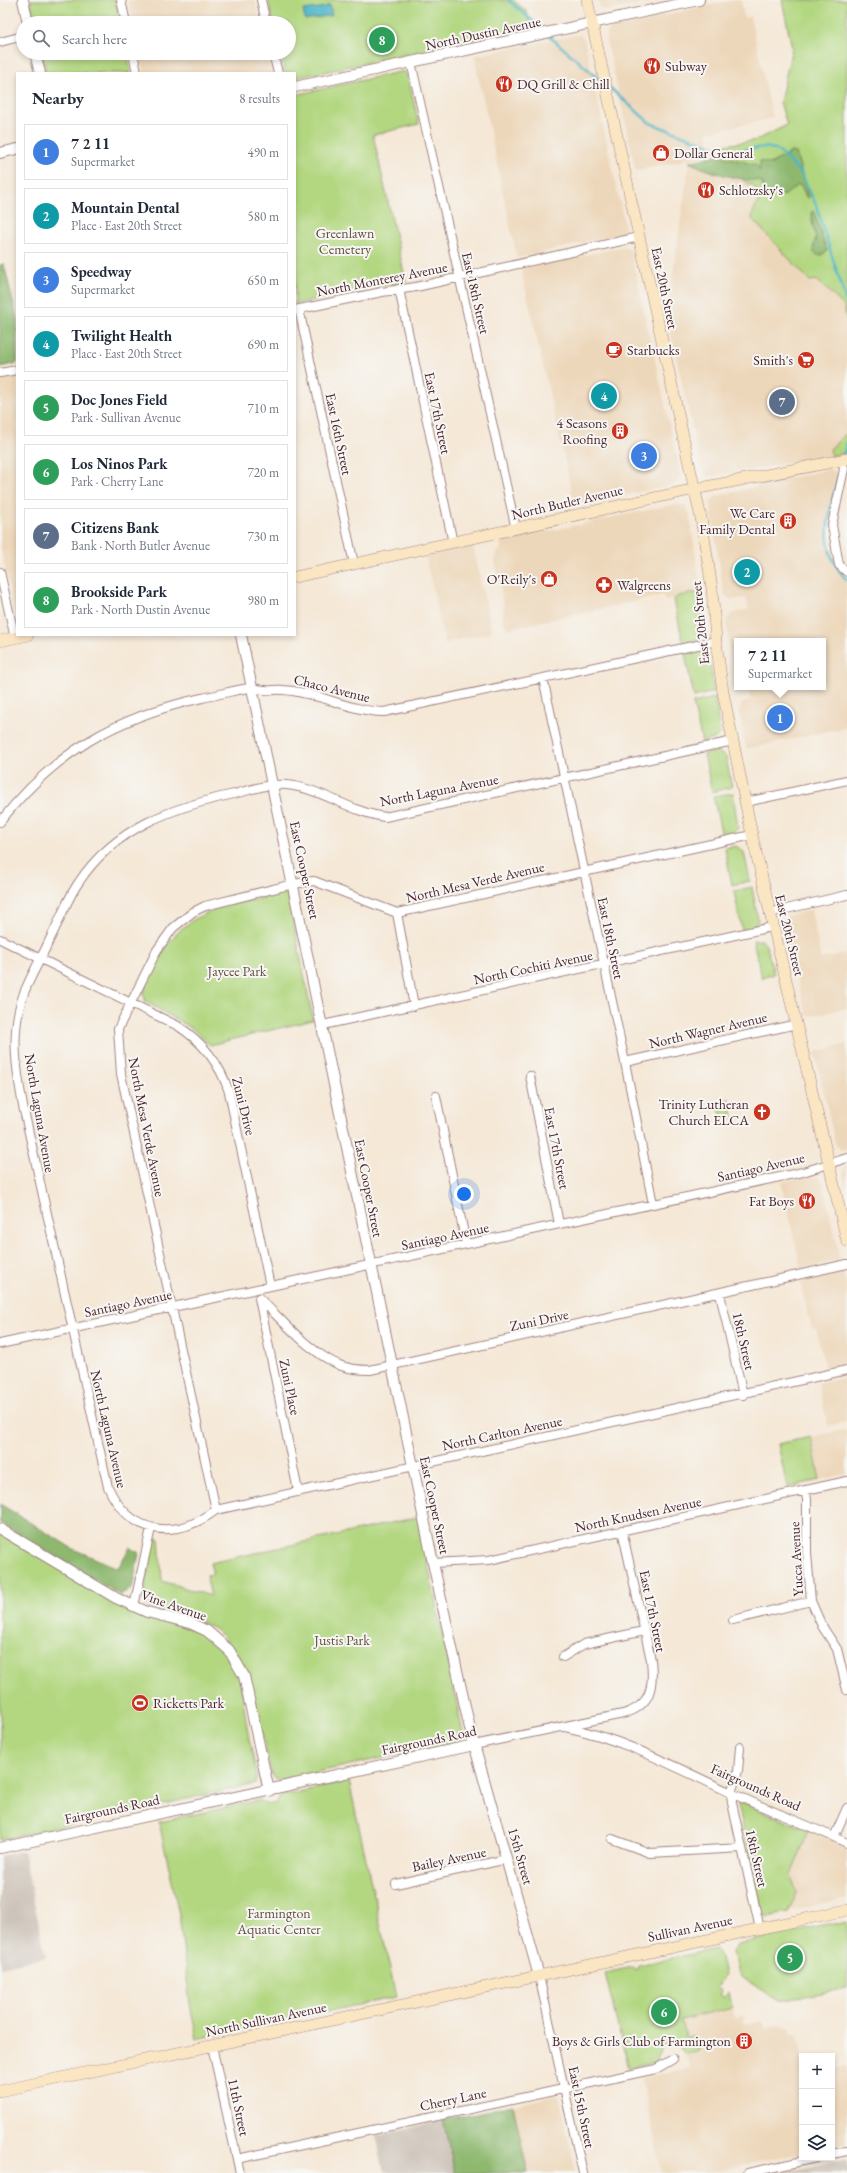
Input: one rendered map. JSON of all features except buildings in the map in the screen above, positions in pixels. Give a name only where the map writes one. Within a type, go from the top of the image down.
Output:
[{"type":"main road","name":"East 20th Street","points":[[587,0],[695,489],[712,588],[716,641],[733,740],[752,835],[772,927],[797,1024],[847,1241]]},
{"type":"main road","name":"North Butler Avenue","points":[[296,577],[695,489],[845,459]]},
{"type":"main road","points":[[0,641],[24,636]]},
{"type":"main road","name":"Sullivan Avenue","points":[[539,1976],[847,1910]]},
{"type":"main road","name":"North Sullivan Avenue","points":[[0,2091],[539,1976]]},
{"type":"street","points":[[23,0],[26,16]]},
{"type":"street","points":[[121,0],[124,16]]},
{"type":"street","points":[[261,0],[264,16]]},
{"type":"street","name":"North Dustin Avenue","points":[[296,87],[699,0]]},
{"type":"street","points":[[0,42],[16,38]]},
{"type":"street","points":[[37,60],[40,72]]},
{"type":"street","points":[[134,60],[137,72]]},
{"type":"street","points":[[275,60],[278,72]]},
{"type":"street","name":"East 18th Street","points":[[410,62],[516,529]]},
{"type":"street","points":[[0,153],[16,149]]},
{"type":"street","name":"North Monterey Avenue","points":[[297,310],[460,277],[639,237]]},
{"type":"street","name":"East 17th Street","points":[[399,290],[453,542]]},
{"type":"street","name":"East 16th Street","points":[[297,310],[354,564]]},
{"type":"street","points":[[0,373],[16,370]]},
{"type":"street","points":[[845,459],[832,525],[839,565],[847,572]]},
{"type":"street","points":[[0,572],[15,638]]},
{"type":"street","name":"East Cooper Street","points":[[241,636],[323,1026],[370,1265],[433,1563],[474,1745]]},
{"type":"street","name":"Chaco Avenue","points":[[0,822],[16,801],[43,774],[69,754],[107,730],[142,715],[181,703],[252,688],[264,690],[284,690],[354,708],[384,712],[716,641]]},
{"type":"street","name":"East 18th Street","points":[[543,678],[625,1062],[653,1204]]},
{"type":"street","name":"North Laguna Avenue","points":[[151,1528],[127,1515],[115,1503],[108,1487],[16,1066],[15,1030],[22,1001],[41,958],[79,882],[102,855],[130,832],[161,814],[193,803],[273,785],[303,788],[368,815],[384,817],[733,740]]},
{"type":"street","points":[[746,802],[847,780]]},
{"type":"street","name":"North Mesa Verde Avenue","points":[[216,1510],[121,1074],[118,1029],[162,942],[173,928],[193,912],[218,902],[293,884],[314,881],[396,913],[583,870],[752,835]]},
{"type":"street","points":[[769,913],[847,895]]},
{"type":"street","points":[[396,913],[414,1006]]},
{"type":"street","name":"North Cochiti Avenue","points":[[323,1026],[772,927]]},
{"type":"street","name":"Zuni Drive","points":[[0,939],[186,1031],[205,1049],[221,1072],[229,1092],[270,1286]]},
{"type":"street","name":"North Wagner Avenue","points":[[625,1062],[797,1024]]},
{"type":"street","name":"East 17th Street","points":[[530,1076],[559,1224]]},
{"type":"street","points":[[436,1096],[466,1244]]},
{"type":"street","name":"Santiago Avenue","points":[[0,1344],[803,1172],[847,1158]]},
{"type":"street","name":"Zuni Drive","points":[[259,1298],[298,1336],[322,1355],[340,1366],[370,1370],[720,1294],[847,1264]]},
{"type":"street","name":"Zuni Place","points":[[257,1289],[298,1491]]},
{"type":"street","name":"18th Street","points":[[720,1294],[743,1395]]},
{"type":"street","name":"North Carlton Avenue","points":[[151,1528],[171,1529],[186,1527],[202,1520],[216,1510],[743,1395],[847,1370]]},
{"type":"street","name":"North Knudsen Avenue","points":[[433,1563],[489,1560],[847,1481]]},
{"type":"street","name":"Yucca Avenue","points":[[805,1490],[807,1499],[808,1583],[811,1601],[822,1626],[834,1641],[847,1690]]},
{"type":"street","points":[[134,1606],[151,1528]]},
{"type":"street","name":"Vine Avenue","points":[[0,1529],[116,1598],[151,1613],[201,1627],[219,1639],[234,1656],[246,1682],[269,1791]]},
{"type":"street","name":"East 17th Street","points":[[560,1726],[630,1712],[642,1705],[648,1697],[651,1689],[652,1670],[622,1530]]},
{"type":"street","points":[[733,1620],[811,1601]]},
{"type":"street","points":[[563,1657],[584,1644],[644,1631]]},
{"type":"street","name":"Fairgrounds Road","points":[[0,1848],[269,1791],[560,1726],[596,1733],[638,1749],[731,1793],[847,1843]]},
{"type":"street","name":"15th Street","points":[[474,1745],[539,1976]]},
{"type":"street","points":[[731,1793],[738,1771],[740,1747]]},
{"type":"street","name":"18th Street","points":[[731,1793],[760,1929]]},
{"type":"street","points":[[834,1837],[847,1808]]},
{"type":"street","points":[[612,1839],[650,1853],[742,1848]]},
{"type":"street","name":"Bailey Avenue","points":[[396,1884],[507,1860]]},
{"type":"street","name":"East 15th Street","points":[[539,1976],[583,2173]]},
{"type":"street","name":"11th Street","points":[[212,2046],[240,2173]]},
{"type":"street","name":"Cherry Lane","points":[[237,2159],[656,2068],[673,2060]]},
{"type":"street","points":[[835,2153],[847,2151]]},
{"type":"street","points":[[748,2173],[802,2161]]},
{"type":"shaded area","points":[[128,0],[255,0],[258,16],[131,16]]},
{"type":"shaded area","points":[[598,0],[660,0],[607,11],[601,8]]},
{"type":"shaded area","points":[[735,0],[741,0],[744,18],[750,16],[773,118],[707,132],[712,154],[636,171],[606,38],[608,31],[614,26]]},
{"type":"shaded area","points":[[580,35],[584,39],[626,231],[623,234],[517,258],[474,56]]},
{"type":"shaded area","points":[[141,60],[269,60],[272,72],[144,72]]},
{"type":"shaded area","points":[[689,162],[700,168],[742,179],[748,185],[752,184],[758,192],[759,201],[756,210],[844,306],[847,322],[847,433],[830,449],[832,456],[712,476],[707,475],[702,470],[667,317]]},
{"type":"shaded area","points":[[625,246],[630,249],[681,476],[673,485],[575,506],[521,269]]},
{"type":"shaded area","points":[[16,376],[16,617],[0,545],[0,380]]},
{"type":"shaded area","points":[[829,469],[833,470],[836,474],[826,530],[833,565],[847,581],[847,727],[746,749],[739,711],[742,704],[751,700],[749,690],[826,690],[826,638],[734,638],[734,685],[726,621],[731,614],[749,609],[746,598],[732,600],[724,594],[710,502],[716,496]]},
{"type":"shaded area","points":[[676,504],[684,505],[689,512],[702,599],[701,595],[678,596],[665,601],[663,595],[508,629],[503,620],[504,607],[494,558],[501,548],[500,539],[545,532]]},
{"type":"shaded area","points":[[473,545],[492,632],[445,643],[425,555]]},
{"type":"shaded area","points":[[811,910],[821,959],[847,953],[847,1008],[807,1017],[783,925],[785,919],[789,915]]},
{"type":"shaded area","points":[[847,1044],[846,1150],[840,1149],[835,1143],[815,1052]]},
{"type":"shaded area","points":[[847,1165],[847,1191],[843,1173]]},
{"type":"shaded area","points":[[812,1176],[819,1178],[823,1184],[840,1258],[837,1261],[801,1269],[781,1182]]},
{"type":"shaded area","points":[[841,1273],[844,1275],[847,1287],[847,1364],[825,1368],[816,1329],[812,1330],[800,1282]]},
{"type":"shaded area","points":[[847,1377],[847,1421],[828,1426],[818,1384]]},
{"type":"shaded area","points":[[847,1429],[847,1474],[820,1480],[811,1437]]},
{"type":"shaded area","points":[[809,1830],[847,1847],[847,1898],[788,1911],[797,1893],[791,1875]]},
{"type":"shaded area","points":[[23,1851],[46,1957],[0,1967],[0,1856]]},
{"type":"shaded area","points":[[732,2007],[734,2016],[739,2018],[741,2015],[745,2018],[743,2021],[747,2024],[762,2021],[764,2028],[783,2024],[784,2027],[790,2026],[792,2034],[797,2034],[801,2053],[799,2053],[799,2153],[707,2173],[662,2173],[641,2078],[690,2068],[685,2053],[698,2050],[694,2036],[685,2038],[680,2020]]},
{"type":"shaded area","points":[[847,2066],[847,2143],[835,2145],[835,2089],[835,2069]]},
{"type":"shaded area","points":[[555,2096],[560,2098],[576,2173],[528,2173],[513,2105]]},
{"type":"shaded area","points":[[443,2120],[455,2173],[384,2173],[376,2135]]},
{"type":"shaded area","points":[[847,2159],[847,2173],[781,2173]]},
{"type":"green space","points":[[30,0],[115,0],[119,16],[33,16]]},
{"type":"green space","points":[[268,0],[513,0],[527,12],[531,28],[296,78],[296,72],[285,72],[282,60],[296,60],[296,16],[271,16]]},
{"type":"green space","points":[[782,0],[847,0],[847,322],[844,306],[817,280],[810,281],[752,219],[754,209],[759,199],[758,195],[752,184],[748,185],[742,179],[760,180],[763,182],[763,195],[773,192],[781,195],[798,185],[802,187],[806,197],[796,153],[761,167],[760,171],[755,165],[717,155],[725,145],[757,140],[787,125],[780,102],[792,48]]},
{"type":"green space","points":[[43,60],[128,60],[131,72],[46,72]]},
{"type":"green space","name":"Greenlawn Cemetery","points":[[404,71],[408,77],[419,124],[373,135],[406,282],[296,304],[296,95]]},
{"type":"green space","points":[[791,152],[796,153],[809,198],[806,197],[802,187],[798,185],[784,196],[773,192],[769,197],[763,195],[763,183],[761,182],[745,180],[722,174],[689,162],[717,155],[756,165],[760,171],[760,161],[771,164]]},
{"type":"green space","points":[[812,211],[814,212],[827,251],[820,256],[814,253],[813,248],[816,237],[812,222]]},
{"type":"green space","points":[[4,264],[16,315],[16,363],[0,367],[0,265]]},
{"type":"green space","points":[[847,433],[847,452],[832,456],[830,449]]},
{"type":"green space","points":[[695,593],[700,594],[702,599],[705,634],[700,639],[683,643],[674,599],[678,596]]},
{"type":"green space","points":[[698,652],[707,657],[709,662],[714,692],[694,697],[685,654]]},
{"type":"green space","points":[[715,698],[720,733],[714,739],[702,742],[693,703]]},
{"type":"green space","points":[[717,751],[726,757],[732,787],[712,792],[704,754]]},
{"type":"green space","points":[[733,793],[738,828],[734,832],[722,836],[713,796]]},
{"type":"green space","points":[[736,846],[744,852],[750,881],[732,885],[725,848]]},
{"type":"green space","points":[[752,887],[758,920],[754,927],[742,930],[734,891]]},
{"type":"green space","name":"Jaycee Park","points":[[285,893],[288,895],[313,1020],[210,1045],[193,1029],[146,1002],[143,993],[155,966],[168,945],[181,929],[196,918],[214,910]]},
{"type":"green space","points":[[753,940],[761,940],[766,945],[774,974],[762,978]]},
{"type":"green space","points":[[729,1099],[733,1117],[722,1119],[718,1102]]},
{"type":"green space","points":[[811,1437],[820,1480],[787,1487],[778,1444]]},
{"type":"green space","points":[[0,1504],[73,1549],[118,1568],[130,1547],[139,1553],[132,1589],[120,1595],[0,1523]]},
{"type":"green space","name":"Justis Park","points":[[418,1517],[464,1738],[460,1741],[281,1780],[274,1778],[271,1773],[248,1672],[232,1646],[216,1630],[200,1621],[149,1608],[146,1603],[145,1585],[155,1539],[159,1538],[162,1581],[211,1596],[206,1575],[213,1574],[210,1563]]},
{"type":"green space","points":[[0,1533],[147,1617],[186,1627],[202,1633],[226,1654],[240,1680],[248,1733],[257,1776],[255,1784],[0,1840]]},
{"type":"green space","name":"Farmington Aquatic Center","points":[[349,1781],[396,1997],[197,2039],[190,2004],[179,1914],[159,1822],[260,1800],[267,1805],[276,1803],[280,1796]]},
{"type":"green space","points":[[739,1802],[809,1830],[791,1875],[797,1893],[788,1913],[767,1917],[763,1914],[738,1805]]},
{"type":"green space","points":[[847,1921],[847,1988],[780,2001],[741,1977],[737,1971],[733,1952],[738,1944]]},
{"type":"green space","points":[[716,1949],[720,1953],[725,1975],[717,1988],[722,1991],[720,1995],[724,1997],[729,1993],[732,2007],[681,2020],[685,2038],[694,2036],[698,2051],[685,2053],[679,2045],[668,2043],[661,2048],[655,2062],[628,2069],[605,1973],[632,1967],[636,1970],[639,1965]]},
{"type":"green space","points":[[513,2105],[528,2173],[455,2173],[443,2120]]},
{"type":"water","points":[[327,5],[330,5],[332,15],[305,20],[303,10],[327,7]]},
{"type":"waterway","points":[[508,0],[543,30]]},
{"type":"waterway","points":[[548,35],[600,80]]},
{"type":"waterway","points":[[610,88],[650,123],[720,149],[732,151],[765,147],[775,149],[783,155],[801,173],[816,205],[847,304]]},
{"type":"waterway","points":[[843,457],[847,443]]},
{"type":"waterway","points":[[839,474],[829,515],[828,542],[831,555],[837,568],[847,580]]},
{"type":"place","name":"Brookside Park","points":[[382,40]]},
{"type":"place","name":"Subway","points":[[652,66]]},
{"type":"place","name":"DQ Grill & Chill","points":[[504,84]]},
{"type":"place","name":"Dollar General","points":[[661,153]]},
{"type":"place","name":"Schlotzsky's","points":[[706,190]]},
{"type":"place","name":"Starbucks","points":[[614,350]]},
{"type":"place","name":"Smith's","points":[[806,360]]},
{"type":"place","name":"Twilight Health","points":[[604,396]]},
{"type":"place","name":"Citizens Bank","points":[[782,402]]},
{"type":"place","name":"4 Seasons Roofing","points":[[620,431]]},
{"type":"place","name":"Speedway","points":[[644,456]]},
{"type":"place","name":"We Care Family Dental","points":[[788,521]]},
{"type":"place","name":"Mountain Dental","points":[[747,572]]},
{"type":"place","name":"O'Reily's","points":[[549,579]]},
{"type":"place","name":"Walgreens","points":[[604,585]]},
{"type":"place","name":"7 2 11","points":[[780,718]]},
{"type":"place","name":"Trinity Lutheran Church ELCA","points":[[762,1112]]},
{"type":"place","name":"Fat Boys","points":[[807,1201]]},
{"type":"place","name":"Ricketts Park","points":[[140,1703]]},
{"type":"place","name":"Doc Jones Field","points":[[790,1958]]},
{"type":"place","name":"Los Ninos Park","points":[[664,2012]]},
{"type":"place","name":"Boys & Girls Club of Farmington","points":[[744,2041]]}]
